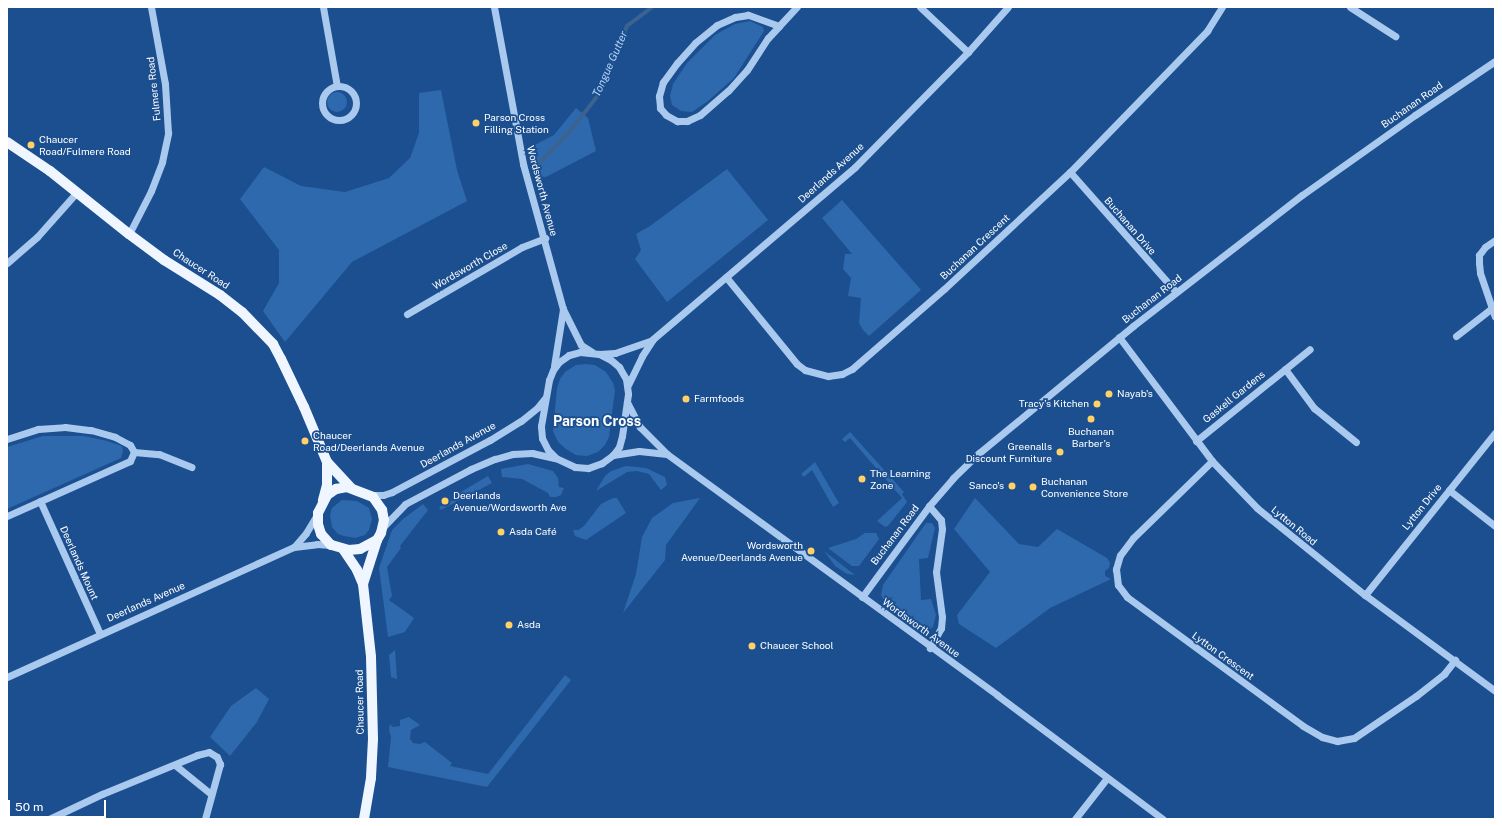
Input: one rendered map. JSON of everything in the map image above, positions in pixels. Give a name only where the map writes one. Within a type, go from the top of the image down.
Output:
[{"type":"main road","name":"Chaucer Road","points":[[7,142],[50,171],[129,234],[242,312],[273,344],[282,359],[304,407],[327,462],[351,488]]},
{"type":"main road","name":"Chaucer Road","points":[[323,500],[327,485],[327,462]]},
{"type":"main road","points":[[351,488],[369,494],[377,500],[382,510],[383,527],[377,540],[360,549],[343,549],[331,545],[320,534],[318,524],[318,514],[323,500],[327,495],[336,489],[351,488]]},
{"type":"main road","name":"Chaucer Road","points":[[363,584],[377,540]]},
{"type":"main road","name":"Chaucer Road","points":[[343,549],[357,570],[363,584],[371,657],[373,710],[371,778],[364,819]]},
{"type":"street","name":"Fulmere Road","points":[[129,234],[151,191],[162,162],[168,133],[164,84],[151,7]]},
{"type":"street","points":[[323,7],[337,86]]},
{"type":"street","name":"Wordsworth Avenue","points":[[494,7],[523,164],[545,238],[563,309],[582,345],[595,353]]},
{"type":"street","points":[[779,26],[748,15],[735,17],[717,25],[695,43],[672,69],[664,82],[659,96],[660,108],[666,115],[677,121],[687,121],[700,115],[728,91],[747,70],[768,38],[797,7]]},
{"type":"street","points":[[920,7],[968,52]]},
{"type":"street","name":"Deerlands Avenue","points":[[628,385],[642,356],[653,339],[855,167],[968,52],[1008,7]]},
{"type":"street","name":"Buchanan Crescent","points":[[726,277],[797,364],[806,370],[828,376],[842,374],[852,369],[944,289],[1070,172],[1207,31],[1222,7]]},
{"type":"street","points":[[1350,7],[1395,36]]},
{"type":"street","name":"Buchanan Road","points":[[862,597],[929,506],[953,478],[979,453],[1119,337],[1302,195],[1415,115],[1495,61]]},
{"type":"street","points":[[337,86],[348,88],[355,99],[355,105],[351,114],[342,119],[328,116],[322,103],[326,92],[337,86]]},
{"type":"street","name":"Buchanan Drive","points":[[1070,172],[1176,292]]},
{"type":"street","points":[[7,264],[37,237],[77,192]]},
{"type":"street","name":"Wordsworth Close","points":[[407,314],[522,248],[545,238]]},
{"type":"street","points":[[1495,240],[1485,247],[1480,255],[1479,263],[1495,317]]},
{"type":"street","points":[[1456,336],[1492,308]]},
{"type":"street","name":"Wordsworth Avenue","points":[[553,370],[563,309]]},
{"type":"street","name":"Lytton Road","points":[[1119,337],[1212,461],[1238,490],[1268,519],[1495,691]]},
{"type":"street","name":"Deerlands Avenue","points":[[595,353],[615,353],[653,339]]},
{"type":"street","name":"Gaskell Gardens","points":[[1196,441],[1310,349]]},
{"type":"street","points":[[383,527],[405,504],[471,469],[495,459],[513,454],[532,453],[556,458],[575,467],[588,468],[602,463],[613,455],[619,447],[622,436],[628,385],[619,367],[612,360],[595,353],[580,352],[569,355],[559,362],[553,370],[546,395],[541,426],[542,438],[548,450],[556,458]]},
{"type":"street","points":[[1285,370],[1314,408],[1356,442]]},
{"type":"street","name":"Deerlands Avenue","points":[[369,494],[383,495],[392,492],[490,440],[521,421],[538,407],[546,395]]},
{"type":"street","name":"Wordsworth Avenue","points":[[627,402],[640,427],[667,454],[930,648],[997,695],[1163,819]]},
{"type":"street","points":[[7,439],[38,430],[65,427],[91,430],[115,437],[130,445],[134,452]]},
{"type":"street","name":"Lytton Drive","points":[[1365,594],[1495,433]]},
{"type":"street","points":[[613,455],[639,451],[667,454]]},
{"type":"street","points":[[134,452],[159,454],[192,467]]},
{"type":"street","points":[[7,516],[130,461],[134,452]]},
{"type":"street","name":"Lytton Crescent","points":[[1212,461],[1132,538],[1120,555],[1116,569],[1118,585],[1127,597],[1303,726],[1322,738],[1337,741],[1354,738],[1416,696],[1444,674],[1454,660]]},
{"type":"street","points":[[1450,490],[1495,526]]},
{"type":"street","name":"Deerlands Mount","points":[[40,501],[100,634]]},
{"type":"street","points":[[929,506],[941,520],[942,529],[936,572],[942,607],[942,622],[937,637],[930,648]]},
{"type":"street","name":"Deerlands Avenue","points":[[294,547],[306,533],[318,514]]},
{"type":"street","name":"Deerlands Avenue","points":[[7,677],[294,547],[317,544],[331,545]]},
{"type":"street","points":[[49,819],[102,794],[197,755],[210,752],[217,757],[220,764],[205,819]]},
{"type":"street","points":[[175,765],[211,794]]},
{"type":"street","points":[[1075,819],[1107,778]]},
{"type":"shaded area","points":[[750,21],[763,27],[764,31],[734,78],[708,101],[692,112],[681,111],[672,105],[670,96],[673,84],[687,63],[715,35],[735,24]]},
{"type":"shaded area","points":[[441,90],[457,170],[467,201],[352,262],[285,342],[263,311],[279,283],[279,250],[240,199],[264,167],[301,186],[345,192],[389,178],[410,158],[419,133],[419,93]]},
{"type":"shaded area","points":[[337,92],[344,95],[347,102],[344,109],[337,112],[330,109],[327,102],[330,95]]},
{"type":"shaded area","points":[[576,108],[588,118],[596,151],[546,177],[535,178],[527,149],[554,135]]},
{"type":"shaded area","points":[[727,169],[768,220],[667,302],[635,259],[641,250],[636,234],[650,226]]},
{"type":"shaded area","points":[[842,200],[921,290],[869,336],[859,323],[861,298],[848,296],[851,278],[843,269],[845,254],[852,254],[822,218]]},
{"type":"shaded area","points":[[576,365],[595,365],[606,372],[613,383],[615,390],[609,437],[605,445],[598,452],[587,456],[576,455],[566,449],[558,442],[553,431],[557,388],[560,379],[565,372]]},
{"type":"shaded area","points":[[850,432],[904,492],[902,494],[907,502],[888,526],[885,527],[877,521],[902,498],[850,438],[845,442],[842,439]]},
{"type":"shaded area","points":[[43,436],[84,436],[122,446],[123,451],[121,458],[7,509],[7,447]]},
{"type":"shaded area","points":[[815,462],[839,503],[833,507],[812,470],[804,477],[801,474]]},
{"type":"shaded area","points":[[528,464],[553,471],[558,478],[559,487],[564,488],[561,495],[550,497],[548,493],[522,479],[502,477],[501,469]]},
{"type":"shaded area","points":[[626,466],[646,468],[665,477],[667,485],[661,490],[649,474],[637,471],[627,472],[596,491],[605,476],[611,471]]},
{"type":"shaded area","points":[[488,476],[492,483],[441,510],[439,507],[455,499],[454,496]]},
{"type":"shaded area","points":[[613,498],[617,498],[626,513],[586,540],[575,536],[573,530],[578,530],[584,526],[601,504]]},
{"type":"shaded area","points":[[700,498],[666,545],[665,560],[623,613],[636,574],[642,537],[652,518],[673,503]]},
{"type":"shaded area","points":[[975,498],[1019,544],[1038,547],[1057,529],[1107,558],[1110,563],[1109,568],[1105,571],[1105,576],[1111,579],[1050,608],[996,648],[959,624],[957,615],[990,572],[954,529]]},
{"type":"shaded area","points":[[342,500],[357,501],[369,508],[372,519],[369,530],[365,535],[355,538],[344,536],[338,534],[332,527],[330,515],[332,508]]},
{"type":"shaded area","points":[[423,504],[428,510],[400,546],[401,548],[387,567],[392,596],[389,600],[414,618],[405,632],[388,637],[379,568],[392,530],[403,519]]},
{"type":"shaded area","points":[[926,523],[932,523],[935,528],[928,558],[919,559],[921,600],[931,599],[936,615],[933,627],[926,632],[885,603],[881,595],[883,585]]},
{"type":"shaded area","points":[[865,533],[876,533],[879,539],[859,566],[852,566],[828,548],[856,539]]},
{"type":"shaded area","points":[[824,551],[855,575],[847,574],[835,566]]},
{"type":"shaded area","points":[[395,650],[397,679],[391,677],[389,655]]},
{"type":"shaded area","points":[[565,675],[571,680],[487,787],[388,767],[391,737],[389,730],[390,724],[393,727],[400,726],[400,720],[409,717],[420,725],[411,730],[410,739],[413,743],[420,744],[425,742],[452,763],[450,766],[488,774]]},
{"type":"shaded area","points":[[256,688],[269,699],[257,722],[230,756],[210,737],[231,706]]},
{"type":"waterway","name":"Tongue Gutter","points":[[540,162],[572,129],[599,94],[627,26],[652,7]]},
{"type":"place","name":"Parson Cross Filling Station","points":[[476,123]]},
{"type":"place","name":"Chaucer Road/Fulmere Road","points":[[31,145]]},
{"type":"place","name":"Nayab's","points":[[1109,394]]},
{"type":"place","name":"Farmfoods","points":[[686,399]]},
{"type":"place","name":"Tracy’s Kitchen","points":[[1097,404]]},
{"type":"place","name":"Buchanan Barber's","points":[[1091,419]]},
{"type":"place","name":"Chaucer Road/Deerlands Avenue","points":[[305,441]]},
{"type":"place","name":"Greenalls Discount Furniture","points":[[1060,452]]},
{"type":"place","name":"The Learning Zone","points":[[862,479]]},
{"type":"place","name":"Sanco's","points":[[1012,486]]},
{"type":"place","name":"Buchanan Convenience Store","points":[[1033,487]]},
{"type":"place","name":"Deerlands Avenue/Wordsworth Ave","points":[[445,501]]},
{"type":"place","name":"Asda Café","points":[[501,532]]},
{"type":"place","name":"Wordsworth Avenue/Deerlands Avenue","points":[[811,551]]},
{"type":"place","name":"Asda","points":[[509,625]]},
{"type":"place","name":"Chaucer School","points":[[752,646]]},
{"type":"district","name":"Parson Cross","points":[[597,421]]}]
